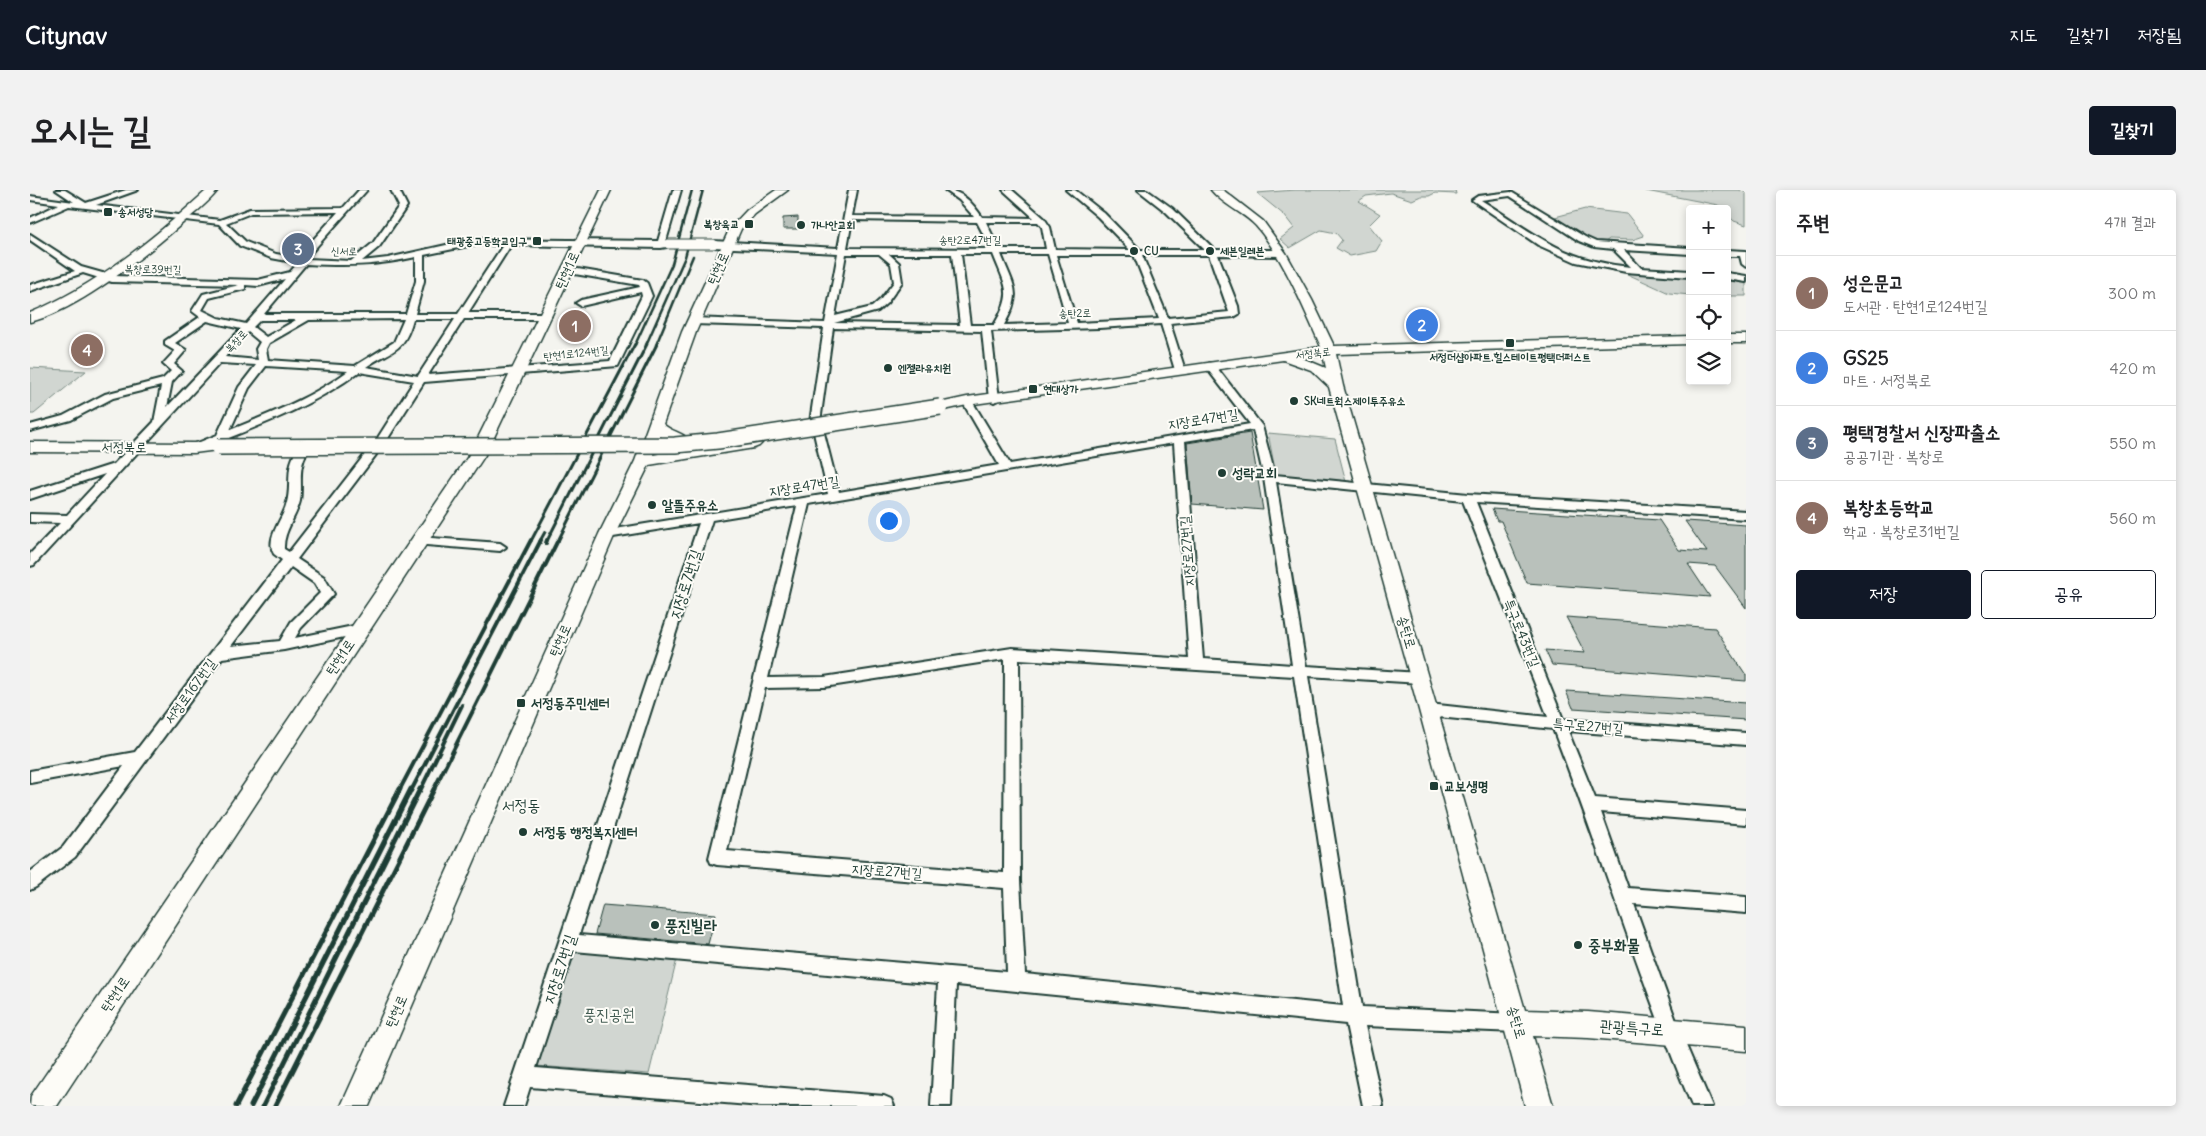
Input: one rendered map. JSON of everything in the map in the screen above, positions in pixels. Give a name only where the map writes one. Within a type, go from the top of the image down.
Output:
[{"type":"street","points":[[60,190],[85,205],[134,190]]},
{"type":"street","points":[[30,318],[85,291],[180,218],[213,190]]},
{"type":"street","name":"복창로","points":[[30,562],[257,317],[301,265],[306,253],[363,190]]},
{"type":"street","points":[[352,264],[376,245],[404,206],[395,190]]},
{"type":"street","name":"탄현1로","points":[[42,1106],[481,447],[546,316],[578,243],[606,190]]},
{"type":"street","points":[[665,244],[677,190]]},
{"type":"street","name":"탄현로","points":[[355,1106],[607,534],[647,451],[693,321],[728,244],[736,228],[752,212],[783,190]]},
{"type":"street","points":[[834,496],[817,427],[829,322],[853,190]]},
{"type":"street","points":[[949,190],[965,201],[981,219],[1012,294],[1010,306],[997,328]]},
{"type":"street","points":[[1007,190],[1041,220],[1046,227],[1073,326]]},
{"type":"street","points":[[1070,190],[1101,214],[1137,252],[1165,322],[1180,370]]},
{"type":"street","name":"송탄2로","points":[[693,321],[829,322],[997,328],[1165,322],[1234,314],[1233,306],[1212,252],[1169,210],[1142,190]]},
{"type":"street","name":"송탄로","points":[[1216,190],[1259,224],[1280,254],[1306,300],[1329,350],[1336,386],[1430,710],[1539,1106]]},
{"type":"street","points":[[1686,251],[1594,244],[1511,194],[1478,198],[1476,200],[1537,240],[1564,255],[1594,264],[1639,271],[1686,274]]},
{"type":"street","points":[[30,198],[221,222],[250,211],[345,210]]},
{"type":"street","points":[[30,211],[65,203]]},
{"type":"street","points":[[30,221],[65,203]]},
{"type":"street","points":[[848,218],[1041,220]]},
{"type":"street","name":"신서로","points":[[221,222],[243,244],[274,256],[302,261],[352,264],[388,261],[473,242],[728,244]]},
{"type":"street","name":"복창로39번길","points":[[30,236],[78,269],[112,279],[258,282]]},
{"type":"street","points":[[218,653],[377,446],[508,242]]},
{"type":"street","name":"송탄2로47번길","points":[[728,244],[842,252],[1212,252]]},
{"type":"street","points":[[1616,247],[1639,271]]},
{"type":"street","points":[[956,251],[965,327]]},
{"type":"street","points":[[829,322],[863,313],[875,308],[884,301],[898,282],[895,263],[882,252]]},
{"type":"street","points":[[1212,252],[1280,254]]},
{"type":"street","points":[[1731,252],[1745,253],[1746,264]]},
{"type":"street","points":[[220,442],[295,408],[334,386],[371,359],[386,353],[398,344],[420,281],[420,254]]},
{"type":"street","points":[[30,288],[85,270]]},
{"type":"street","points":[[566,270],[643,283],[645,289],[581,303]]},
{"type":"street","name":"복창로39번길","points":[[206,317],[197,311],[206,296],[293,274]]},
{"type":"street","points":[[1731,277],[1746,279]]},
{"type":"street","name":"탄현1로124번길","points":[[519,371],[614,364],[647,296],[645,289]]},
{"type":"street","points":[[220,442],[244,387],[263,363],[261,349],[265,341],[307,316]]},
{"type":"street","points":[[257,317],[546,316]]},
{"type":"street","points":[[30,428],[67,418],[109,396],[167,381],[177,371],[168,364],[181,350],[168,343],[206,317],[248,327],[265,341]]},
{"type":"street","points":[[986,328],[994,399]]},
{"type":"street","points":[[1731,339],[1746,339]]},
{"type":"street","name":"서정북로","points":[[30,446],[194,448],[220,442],[675,445],[718,441],[940,407],[967,401],[994,399],[1180,370],[1329,350],[1686,340]]},
{"type":"street","points":[[1278,357],[1304,361],[1322,369],[1336,386]]},
{"type":"street","points":[[218,360],[358,369],[419,379],[519,371]]},
{"type":"street","points":[[1210,366],[1257,426],[1270,478],[1354,1016],[1373,1106]]},
{"type":"street","points":[[159,424],[167,381]]},
{"type":"street","points":[[647,451],[684,441],[951,411],[967,401],[1006,467]]},
{"type":"street","points":[[656,425],[664,433],[684,441]]},
{"type":"street","name":"지장로47번길","points":[[607,534],[1257,426]]},
{"type":"street","points":[[647,451],[817,427]]},
{"type":"street","name":"지장로27번길","points":[[1179,438],[1196,664]]},
{"type":"street","points":[[220,442],[265,440],[377,446],[481,447]]},
{"type":"street","points":[[220,442],[260,452],[301,452],[377,446]]},
{"type":"street","points":[[284,645],[296,626],[327,594],[319,580],[278,551],[276,542],[294,500],[293,464],[301,452]]},
{"type":"street","points":[[30,495],[119,466]]},
{"type":"street","points":[[1270,478],[1468,498],[1746,515]]},
{"type":"street","name":"특구로43번길","points":[[1468,498],[1590,804],[1670,1030],[1702,1106]]},
{"type":"street","name":"지장로27번길","points":[[804,501],[717,858],[1012,881]]},
{"type":"street","name":"지장로7번길","points":[[514,1106],[707,517]]},
{"type":"street","points":[[30,518],[71,519]]},
{"type":"street","points":[[418,541],[500,547]]},
{"type":"street","name":"서정로167번길","points":[[30,882],[69,852],[218,653],[284,645],[358,630]]},
{"type":"street","points":[[1012,653],[1012,881],[1016,982]]},
{"type":"street","points":[[761,683],[824,682],[1012,653],[1420,678]]},
{"type":"street","name":"특구로27번길","points":[[1430,710],[1558,724],[1746,739]]},
{"type":"street","points":[[30,777],[141,757]]},
{"type":"street","points":[[1590,804],[1746,817]]},
{"type":"street","points":[[1621,895],[1746,905]]},
{"type":"street","points":[[568,942],[1016,982],[1354,1016],[1517,1023]]},
{"type":"street","points":[[941,1106],[947,977]]},
{"type":"street","name":"관광특구로","points":[[1517,1023],[1588,1024],[1746,1038]]},
{"type":"street","points":[[523,1077],[884,1106]]},
{"type":"green space","points":[[1295,190],[1455,190],[1456,194],[1435,193],[1412,200],[1391,193],[1366,196],[1359,201],[1380,214],[1369,225],[1382,241],[1376,251],[1350,256],[1336,248],[1342,240],[1336,233],[1321,230],[1290,248],[1280,239],[1294,228],[1284,215],[1257,193]]},
{"type":"green space","points":[[1641,190],[1739,190],[1746,193],[1746,225],[1731,218],[1731,205],[1718,205]]},
{"type":"green space","points":[[1585,209],[1627,214],[1644,236],[1632,240],[1609,239],[1604,243],[1592,241],[1555,217]]},
{"type":"green space","points":[[1625,273],[1686,277],[1686,295],[1669,293]]},
{"type":"green space","points":[[1731,281],[1746,283],[1746,296],[1731,296]]},
{"type":"green space","points":[[30,368],[86,371],[34,414],[30,414]]},
{"type":"green space","points":[[1268,433],[1335,439],[1346,482],[1276,475]]},
{"type":"green space","name":"풍진공원","points":[[574,950],[677,959],[649,1074],[536,1066]]},
{"type":"building","points":[[798,217],[798,229],[783,229],[783,218]]},
{"type":"building","name":"성락교회","points":[[1250,433],[1263,510],[1192,504],[1187,443]]},
{"type":"building","points":[[1492,509],[1659,520],[1679,550],[1707,552],[1685,521],[1746,525],[1746,608],[1715,566],[1688,564],[1710,597],[1527,583],[1501,521],[1497,521]]},
{"type":"building","points":[[1566,617],[1715,628],[1746,675],[1746,681],[1552,665],[1545,650],[1585,653]]},
{"type":"building","points":[[1566,691],[1746,703],[1746,720],[1573,708]]},
{"type":"building","name":"풍진빌라","points":[[603,905],[716,914],[708,944],[595,934]]},
{"type":"railway","points":[[635,345],[672,264],[692,190]]},
{"type":"railway","points":[[646,345],[685,257],[703,190]]},
{"type":"railway","points":[[656,345],[693,256]]},
{"type":"railway","points":[[531,541],[635,344]]},
{"type":"railway","points":[[547,541],[647,344]]},
{"type":"railway","points":[[558,541],[657,344]]},
{"type":"railway","points":[[540,541],[545,532]]},
{"type":"railway","points":[[399,791],[531,540]]},
{"type":"railway","points":[[411,791],[541,540]]},
{"type":"railway","points":[[433,790],[558,540]]},
{"type":"railway","points":[[420,791],[462,705]]},
{"type":"railway","points":[[236,1106],[400,789]]},
{"type":"railway","points":[[251,1106],[411,789]]},
{"type":"railway","points":[[263,1106],[420,789]]},
{"type":"railway","points":[[275,1106],[433,790]]},
{"type":"place","name":"송서성당","points":[[108,212]]},
{"type":"place","name":"복창육교","points":[[749,224]]},
{"type":"place","name":"가나안교회","points":[[801,225]]},
{"type":"place","name":"태광중고등학교입구","points":[[537,241]]},
{"type":"place","name":"평택경찰서 신장파출소","points":[[298,249]]},
{"type":"place","name":"CU","points":[[1134,251]]},
{"type":"place","name":"세븐일레븐","points":[[1210,251]]},
{"type":"place","name":"GS25","points":[[1422,325]]},
{"type":"place","name":"성은문고","points":[[575,326]]},
{"type":"place","name":"서정더샵아파트.힐스테이트평택더퍼스트","points":[[1510,343]]},
{"type":"place","name":"복창초등학교","points":[[87,350]]},
{"type":"place","name":"엔젤라유치원","points":[[888,368]]},
{"type":"place","name":"현대상가","points":[[1033,389]]},
{"type":"place","name":"SK네트웍스제이투주유소","points":[[1294,401]]},
{"type":"place","name":"성락교회","points":[[1222,473]]},
{"type":"place","name":"알뜰주유소","points":[[652,505]]},
{"type":"place","name":"서정동주민센터","points":[[521,703]]},
{"type":"place","name":"교보생명","points":[[1434,786]]},
{"type":"place","name":"서정동 행정복지센터","points":[[523,832]]},
{"type":"place","name":"풍진빌라","points":[[655,925]]},
{"type":"place","name":"중부화물","points":[[1578,945]]},
{"type":"district","name":"서정동","points":[[521,805]]}]
